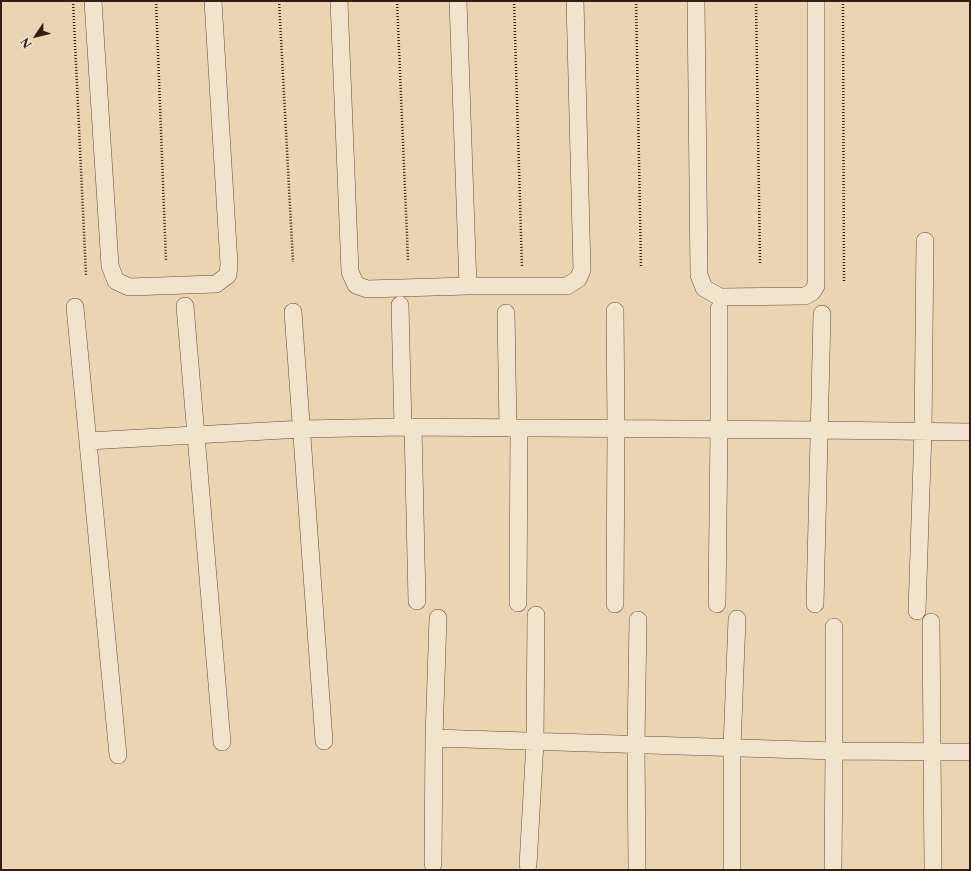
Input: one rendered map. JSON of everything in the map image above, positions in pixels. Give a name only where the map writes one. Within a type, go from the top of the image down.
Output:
[{"type":"street","points":[[93,1],[110,266],[116,281],[129,287],[216,284],[228,275],[229,256],[213,1]]},
{"type":"street","points":[[338,1],[350,272],[356,285],[367,289],[468,286],[567,286],[578,279],[582,270],[574,1]]},
{"type":"street","points":[[458,1],[468,286]]},
{"type":"street","points":[[696,1],[699,275],[704,288],[720,297],[805,296],[812,292],[816,286],[816,1]]},
{"type":"street","points":[[917,611],[923,431],[925,241]]},
{"type":"street","points":[[400,305],[417,601]]},
{"type":"street","points":[[185,306],[222,742]]},
{"type":"street","points":[[75,307],[118,755]]},
{"type":"street","points":[[717,604],[719,309]]},
{"type":"street","points":[[615,311],[615,604]]},
{"type":"street","points":[[293,312],[324,741]]},
{"type":"street","points":[[506,313],[513,428],[518,603]]},
{"type":"street","points":[[815,604],[822,314]]},
{"type":"street","points":[[88,441],[302,429],[408,427],[970,432]]},
{"type":"street","points":[[528,865],[535,742],[536,615]]},
{"type":"street","points":[[433,864],[434,738],[438,618]]},
{"type":"street","points":[[732,869],[732,747],[736,619]]},
{"type":"street","points":[[637,870],[636,744],[638,620]]},
{"type":"street","points":[[931,622],[933,870]]},
{"type":"street","points":[[833,870],[834,627]]},
{"type":"street","points":[[434,738],[834,751],[970,752]]},
{"type":"path","points":[[73,1],[86,275]]},
{"type":"path","points":[[156,1],[166,261]]},
{"type":"path","points":[[279,1],[293,262]]},
{"type":"path","points":[[397,1],[408,260]]},
{"type":"path","points":[[514,1],[522,267]]},
{"type":"path","points":[[636,1],[641,267]]},
{"type":"path","points":[[756,1],[760,263]]},
{"type":"path","points":[[843,1],[844,282]]}]
